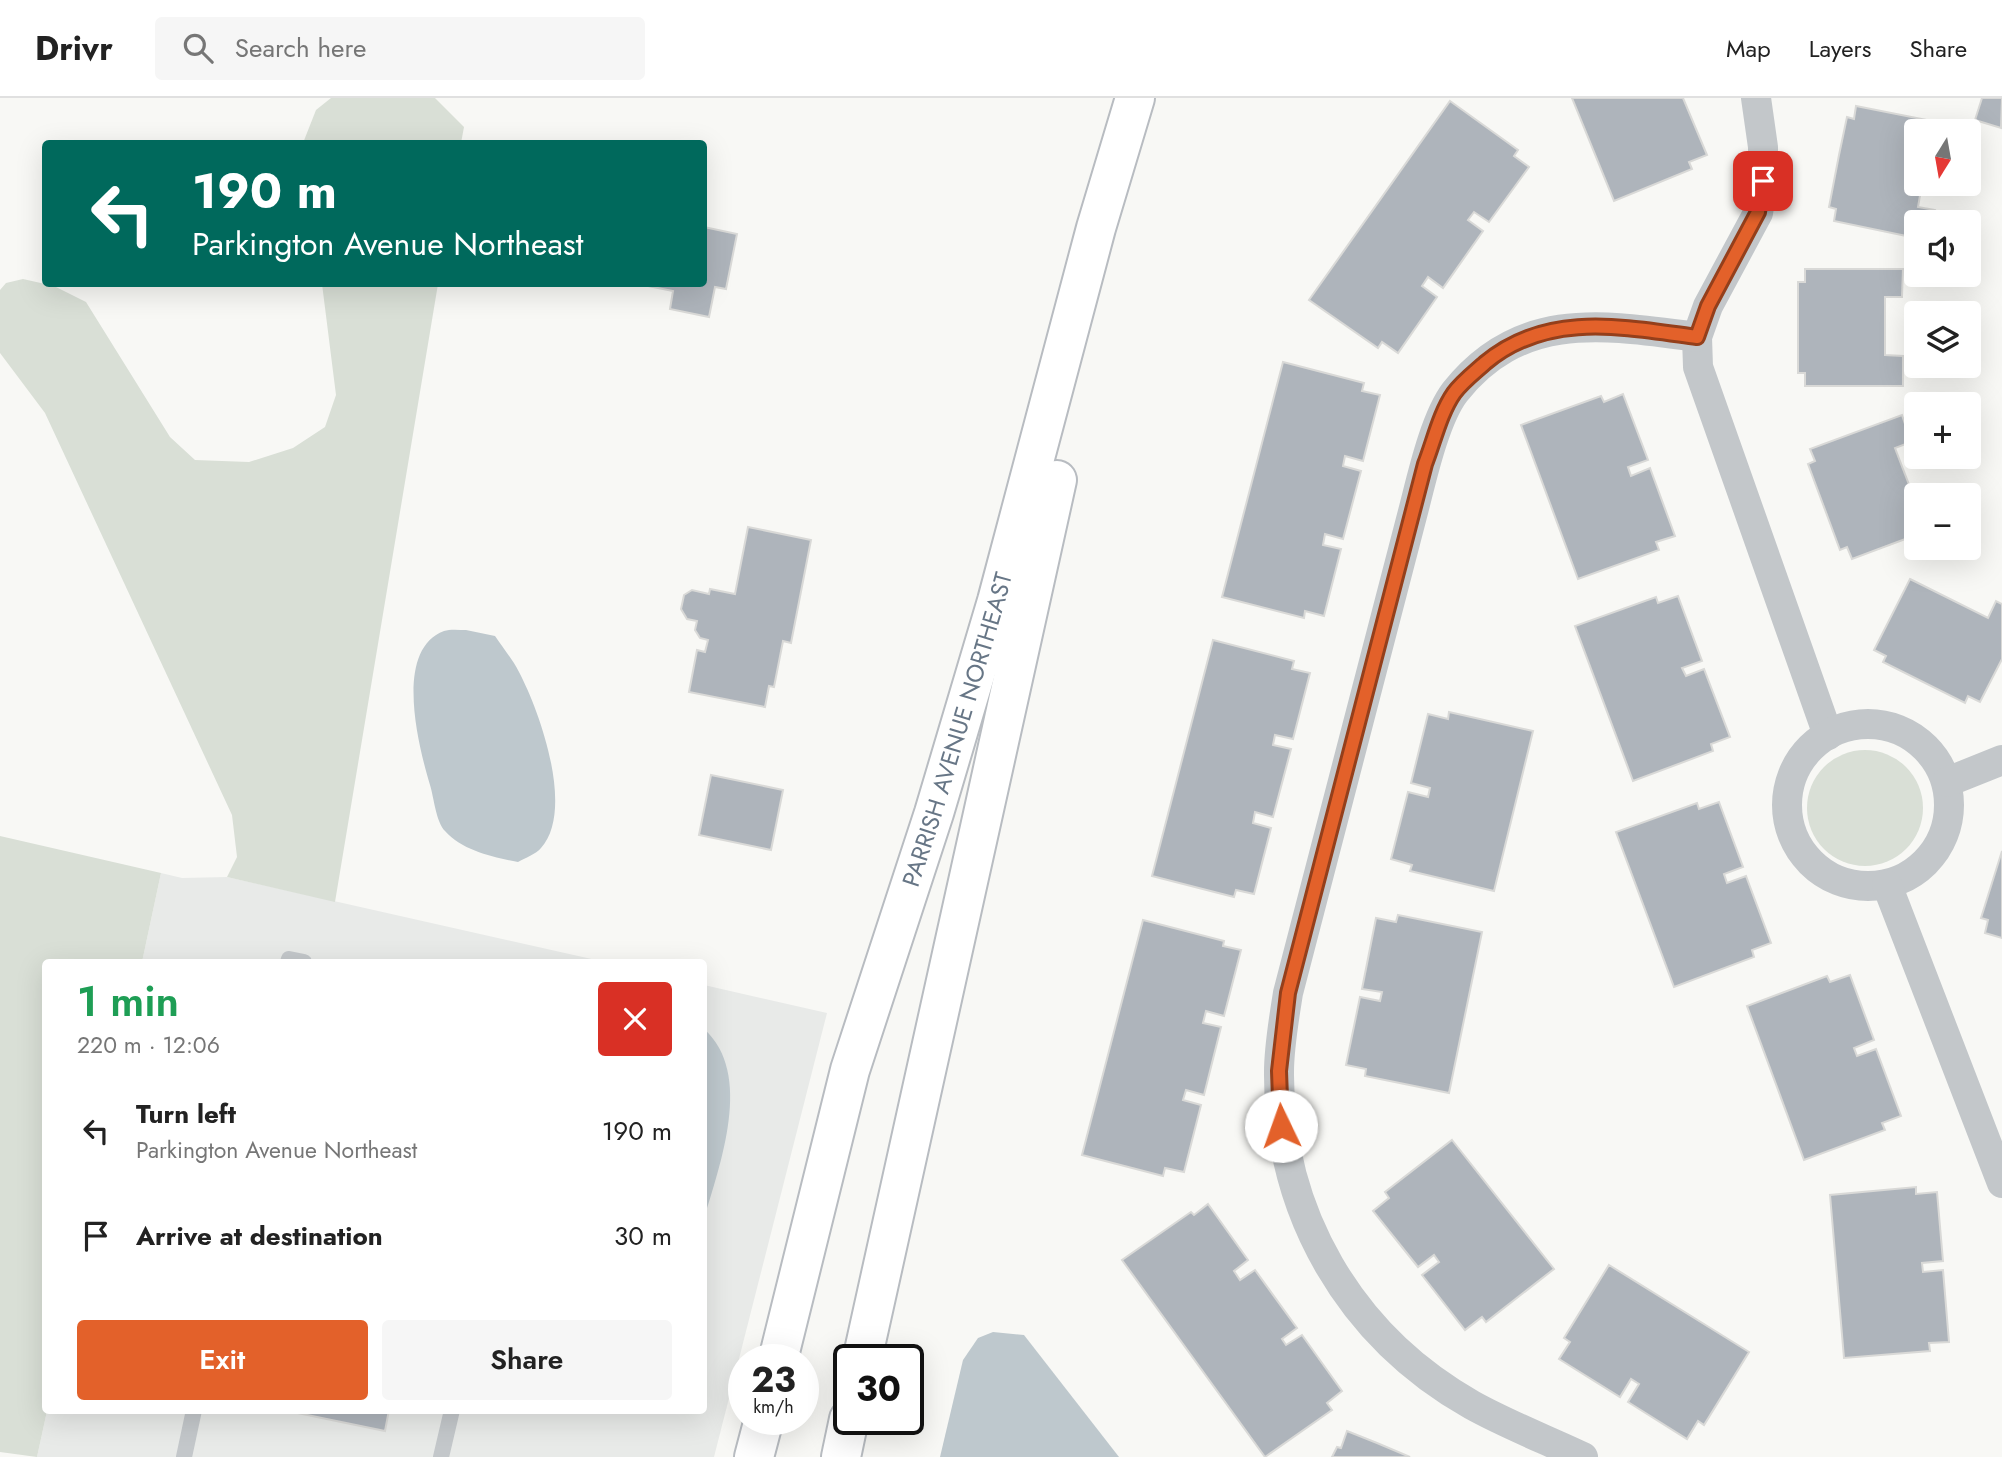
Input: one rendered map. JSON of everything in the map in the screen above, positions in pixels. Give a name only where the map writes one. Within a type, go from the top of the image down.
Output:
[{"type":"main road","name":"PARRISH AVENUE NORTHEAST","points":[[782,1344],[850,1070],[934,813],[993,615],[1096,228],[1135,98]]},
{"type":"main road","name":"PARRISH AVENUE NORTHEAST","points":[[866,1344],[1026,611],[1145,98]]},
{"type":"main road","points":[[754,1457],[760,1435]]},
{"type":"main road","points":[[841,1457],[846,1435]]},
{"type":"street","points":[[1756,98],[1763,147],[1763,181],[1758,212],[1708,306],[1697,337],[1698,368],[1828,735]]},
{"type":"street","points":[[1583,1457],[1473,1406],[1427,1376],[1377,1331],[1344,1290],[1308,1229],[1301,1207],[1281,1126],[1279,1071],[1288,993],[1410,520],[1425,464],[1454,394],[1497,354],[1530,335],[1566,326],[1608,325],[1697,337]]},
{"type":"street","points":[[1865,724],[1892,727],[1916,738],[1935,758],[1947,782],[1950,808],[1945,835],[1932,858],[1911,875],[1887,885],[1859,887],[1833,880],[1810,864],[1794,842],[1787,816],[1788,788],[1798,763],[1816,742],[1839,729],[1865,724]]},
{"type":"street","points":[[1947,782],[2002,760]]},
{"type":"street","points":[[1887,885],[2002,1183]]},
{"type":"lane","points":[[184,1457],[193,1414]]},
{"type":"lane","points":[[441,1457],[451,1414]]},
{"type":"shaded area","points":[[331,98],[435,98],[464,127],[462,140],[304,140],[316,110]]},
{"type":"shaded area","points":[[23,279],[42,283],[42,287],[56,287],[86,302],[170,437],[195,460],[249,462],[293,448],[325,427],[336,395],[322,287],[438,287],[335,902],[227,877],[237,857],[232,815],[45,413],[0,353],[0,290],[6,283]]},
{"type":"shaded area","points":[[466,630],[495,636],[514,663],[536,711],[551,761],[555,810],[551,831],[539,850],[518,862],[469,848],[445,831],[437,816],[420,748],[414,701],[414,678],[419,658],[428,642],[444,631]]},
{"type":"shaded area","points":[[1865,750],[1887,754],[1906,767],[1919,786],[1923,808],[1919,830],[1906,849],[1887,862],[1865,866],[1843,862],[1824,849],[1811,830],[1807,808],[1811,786],[1824,767],[1843,754]]},
{"type":"shaded area","points":[[0,836],[161,873],[143,959],[42,959],[42,1414],[46,1414],[37,1457],[0,1452]]},
{"type":"shaded area","points":[[161,873],[182,878],[227,877],[592,959],[143,959]]},
{"type":"shaded area","points":[[707,986],[827,1013],[743,1344],[728,1344],[728,1402],[714,1457],[37,1457],[46,1414],[707,1414]]},
{"type":"shaded area","points":[[707,1033],[719,1048],[727,1070],[730,1094],[729,1120],[707,1209]]},
{"type":"shaded area","points":[[993,1332],[1024,1335],[1119,1457],[940,1457],[963,1360],[978,1338]]},
{"type":"building","points":[[1572,98],[1683,98],[1707,155],[1689,162],[1692,169],[1614,201]]},
{"type":"building","points":[[1982,98],[2002,98],[2001,128],[1975,119]]},
{"type":"building","points":[[1450,101],[1518,150],[1514,156],[1529,167],[1489,222],[1474,212],[1468,220],[1483,231],[1443,288],[1428,277],[1422,286],[1437,297],[1398,353],[1382,342],[1378,348],[1309,300]]},
{"type":"building","points":[[1856,106],[1922,119],[1904,119],[1904,196],[1920,196],[1918,207],[1935,210],[1904,210],[1904,236],[1834,221],[1836,209],[1829,207],[1847,117],[1854,119]]},
{"type":"building","points":[[707,228],[737,234],[726,289],[715,287],[709,317],[670,309],[673,291],[653,287],[707,287]]},
{"type":"building","points":[[1805,269],[1903,269],[1902,297],[1885,297],[1885,355],[1903,356],[1903,386],[1805,386],[1805,373],[1798,373],[1798,282],[1805,282]]},
{"type":"building","points":[[1283,362],[1364,383],[1362,391],[1380,395],[1363,461],[1345,456],[1343,466],[1361,471],[1343,539],[1325,534],[1323,545],[1341,549],[1324,616],[1305,611],[1304,618],[1222,597]]},
{"type":"building","points":[[1623,394],[1648,460],[1628,467],[1631,476],[1650,468],[1675,536],[1656,542],[1659,550],[1578,579],[1521,425],[1601,396],[1604,402]]},
{"type":"building","points":[[1902,415],[1904,445],[1895,448],[1908,483],[1904,483],[1904,540],[1852,559],[1847,547],[1840,550],[1808,464],[1815,461],[1810,449]]},
{"type":"building","points":[[748,527],[811,540],[791,643],[783,641],[774,687],[769,686],[765,707],[689,692],[697,650],[705,652],[708,640],[700,638],[695,630],[697,621],[687,619],[681,609],[684,595],[692,590],[709,594],[710,589],[735,594]]},
{"type":"building","points":[[1910,579],[1988,618],[1996,601],[2002,604],[2002,659],[1980,702],[1968,696],[1965,703],[1883,662],[1886,656],[1874,650]]},
{"type":"building","points":[[1678,596],[1702,661],[1682,668],[1686,676],[1704,669],[1730,737],[1711,744],[1713,751],[1633,781],[1575,626],[1656,597],[1658,603]]},
{"type":"building","points":[[1213,640],[1294,661],[1292,669],[1310,673],[1293,739],[1275,735],[1273,745],[1291,749],[1273,817],[1255,812],[1253,823],[1271,828],[1254,894],[1236,890],[1234,897],[1152,876]]},
{"type":"building","points":[[1449,712],[1533,731],[1494,891],[1410,871],[1412,865],[1391,859],[1408,792],[1428,797],[1430,788],[1411,783],[1428,714],[1448,719]]},
{"type":"building","points":[[711,775],[783,790],[771,850],[699,835]]},
{"type":"building","points":[[1719,802],[1743,867],[1724,874],[1727,883],[1746,876],[1771,943],[1752,950],[1754,957],[1674,987],[1616,832],[1697,803],[1699,809]]},
{"type":"building","points":[[2002,851],[2002,938],[1985,933],[1988,920],[1981,918]]},
{"type":"building","points":[[1398,915],[1482,932],[1449,1093],[1365,1076],[1366,1069],[1346,1065],[1360,997],[1380,1001],[1382,992],[1362,989],[1376,918],[1396,922]]},
{"type":"building","points":[[1143,920],[1224,941],[1223,946],[1241,950],[1224,1016],[1206,1011],[1203,1023],[1221,1027],[1204,1095],[1186,1090],[1183,1100],[1201,1105],[1184,1172],[1165,1168],[1163,1176],[1082,1155]]},
{"type":"building","points":[[1850,975],[1874,1040],[1854,1048],[1857,1056],[1876,1049],[1901,1116],[1882,1123],[1885,1130],[1804,1160],[1747,1006],[1827,976],[1830,982]]},
{"type":"building","points":[[1452,1140],[1554,1269],[1486,1322],[1482,1317],[1465,1330],[1422,1275],[1439,1262],[1434,1255],[1418,1267],[1373,1211],[1389,1198],[1385,1192]]},
{"type":"building","points":[[1916,1187],[1916,1194],[1937,1192],[1943,1261],[1922,1263],[1923,1272],[1943,1270],[1949,1342],[1929,1343],[1930,1351],[1844,1358],[1830,1195]]},
{"type":"building","points":[[1208,1204],[1248,1260],[1234,1271],[1240,1280],[1255,1270],[1297,1328],[1282,1339],[1286,1345],[1302,1335],[1342,1391],[1327,1403],[1332,1410],[1265,1457],[1122,1260],[1191,1212],[1194,1215]]},
{"type":"building","points":[[1609,1265],[1749,1352],[1704,1425],[1698,1421],[1687,1439],[1628,1402],[1639,1384],[1631,1379],[1620,1397],[1559,1359],[1570,1342],[1564,1338]]},
{"type":"building","points":[[302,1414],[388,1414],[385,1431]]},
{"type":"building","points":[[1347,1431],[1410,1457],[1332,1457],[1337,1447],[1341,1448]]},
{"type":"route","points":[[1281,1126],[1279,1071],[1288,993],[1425,464],[1454,394],[1497,354],[1530,335],[1566,326],[1608,325],[1697,337],[1708,306],[1758,212],[1763,181]]}]
